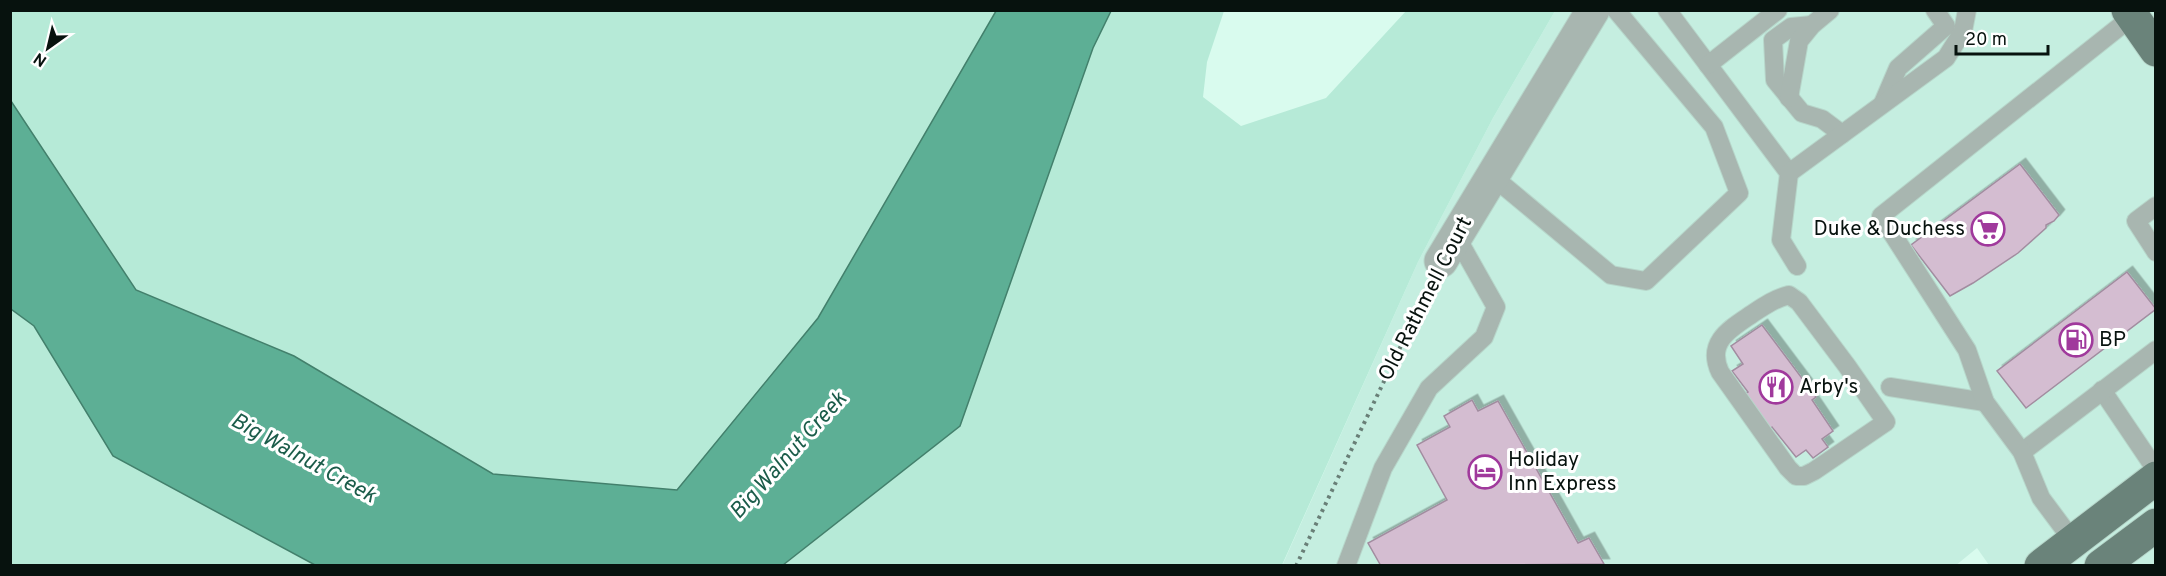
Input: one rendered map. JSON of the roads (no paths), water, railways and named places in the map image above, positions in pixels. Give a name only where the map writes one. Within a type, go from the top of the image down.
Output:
[{"type":"main road","points":[[2131,13],[2156,50]]},
{"type":"main road","points":[[2041,566],[2156,478]]},
{"type":"main road","points":[[2101,566],[2156,525]]},
{"type":"street","name":"Old Rathmell Court","points":[[1448,248],[1593,10]]},
{"type":"lane","points":[[1492,176],[1611,275],[1646,280],[1739,193],[1714,127],[1616,10]]},
{"type":"lane","points":[[1667,10],[1789,173],[1781,240],[1797,266]]},
{"type":"lane","points":[[1708,65],[1778,10]]},
{"type":"lane","points":[[1789,98],[1799,41],[1812,25],[1830,10]]},
{"type":"lane","points":[[1882,105],[1898,68],[1946,26],[1935,10]]},
{"type":"lane","points":[[1789,173],[1946,58],[1963,31],[1966,10]]},
{"type":"lane","points":[[2073,542],[2041,498],[2022,452],[1985,402],[1967,350],[1881,216],[2131,13]]},
{"type":"lane","points":[[1812,25],[1791,27],[1773,40],[1775,80],[1802,113],[1822,119],[1842,134]]},
{"type":"lane","points":[[2156,206],[2136,221],[2156,252]]},
{"type":"lane","points":[[1346,566],[1383,468],[1423,398],[1429,388],[1484,337],[1496,307],[1448,248]]},
{"type":"lane","points":[[1789,296],[1799,302],[1886,422],[1814,471],[1804,476],[1796,476],[1720,372],[1715,361],[1718,343],[1726,331],[1775,298],[1789,296]]},
{"type":"lane","points":[[2022,452],[2156,350]]},
{"type":"lane","points":[[1890,387],[1985,402]]},
{"type":"lane","points":[[2102,390],[2156,470]]},
{"type":"water","name":"Big Walnut Creek","points":[[996,11],[1111,11],[1093,48],[960,426],[783,565],[315,565],[113,456],[34,326],[11,309],[11,101],[136,290],[294,356],[493,474],[677,490],[818,318]]},
{"type":"place","name":"Duke & Duchess","points":[[1988,229]]},
{"type":"place","name":"BP","points":[[2076,340]]},
{"type":"place","name":"Arby's","points":[[1776,387]]},
{"type":"place","name":"Holiday Inn Express","points":[[1485,472]]}]
